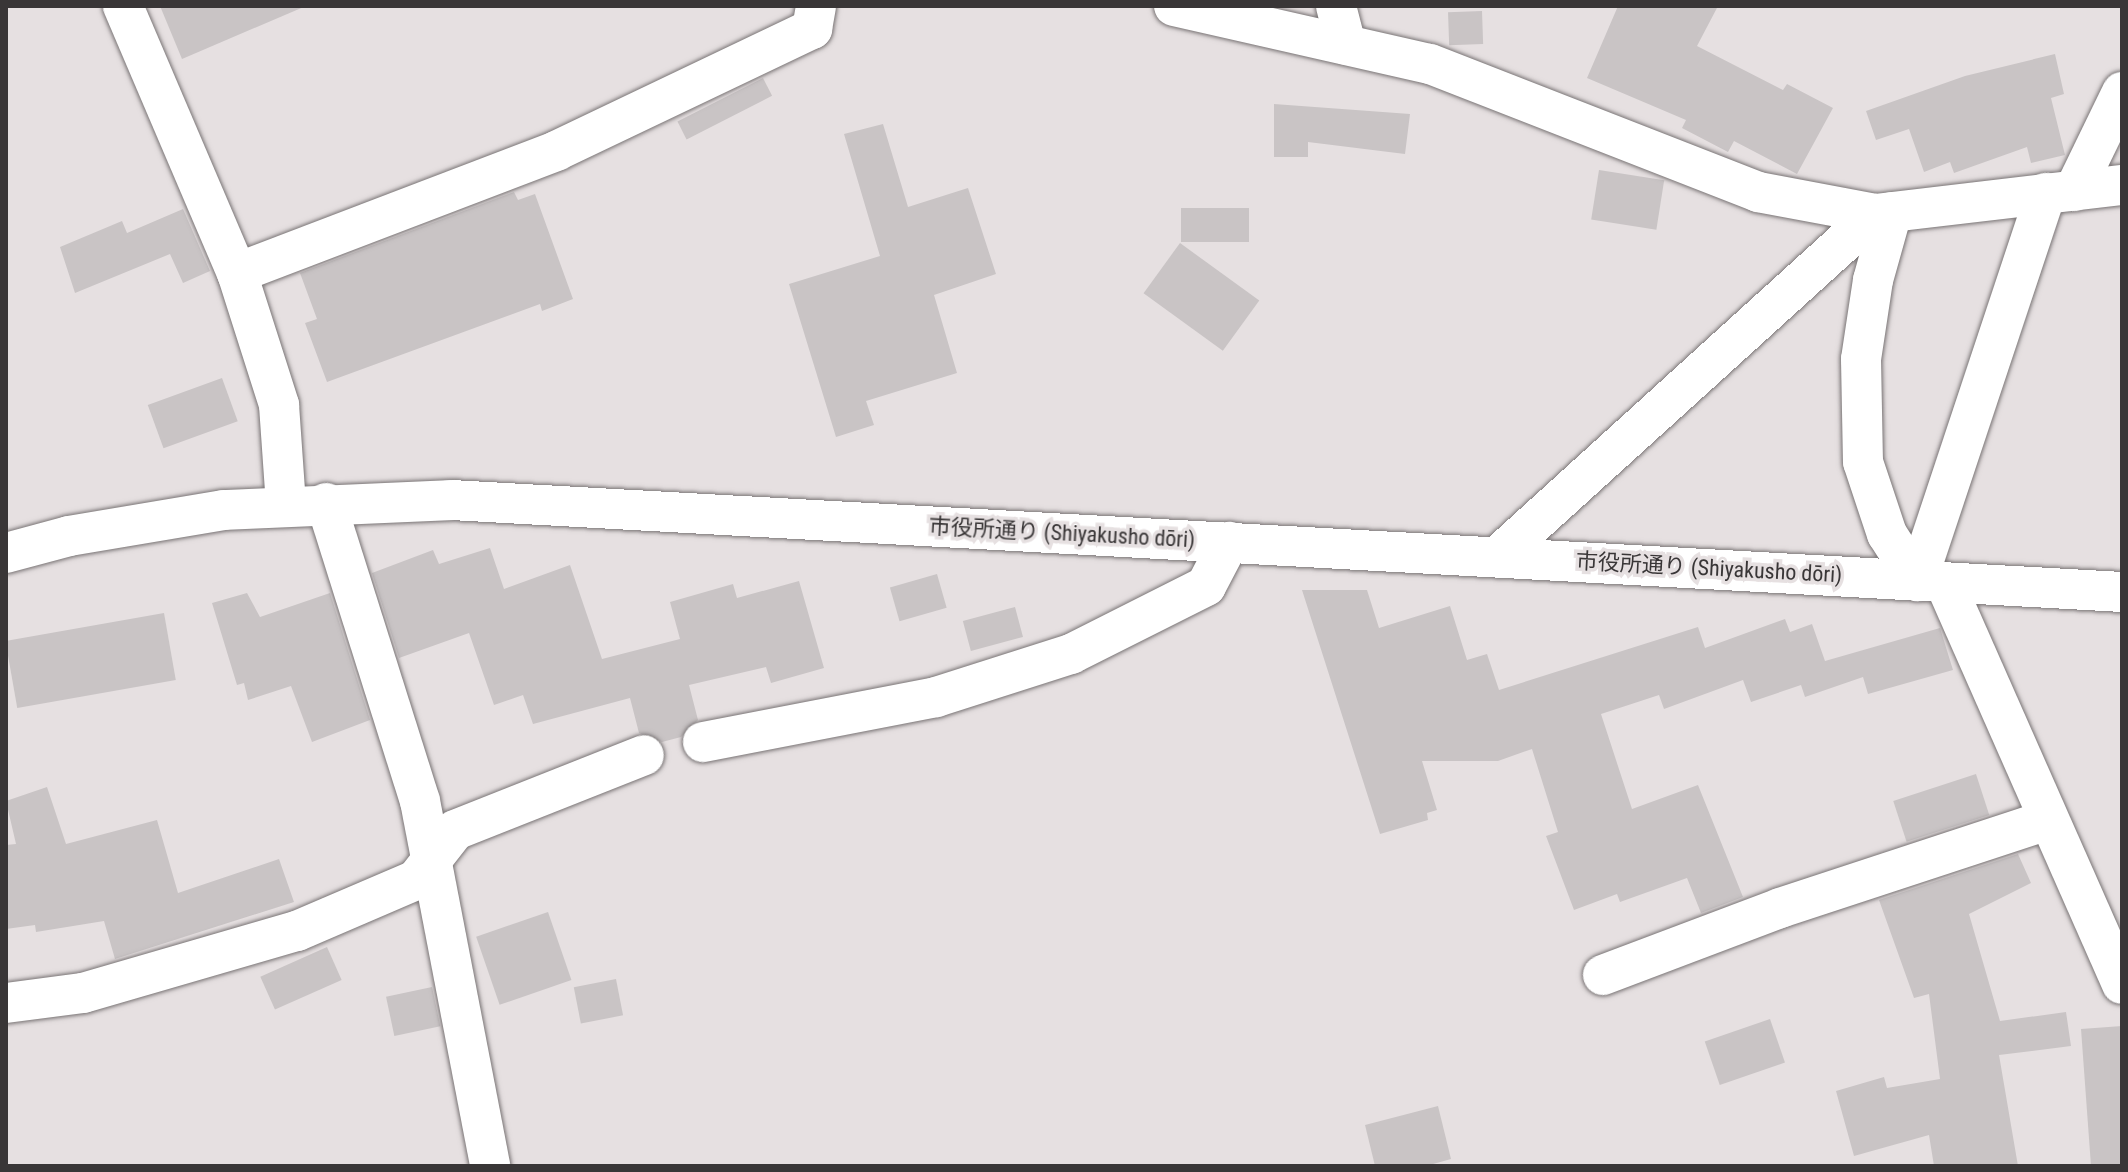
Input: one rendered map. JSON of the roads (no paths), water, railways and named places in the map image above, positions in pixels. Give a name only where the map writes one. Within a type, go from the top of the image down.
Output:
[{"type":"street","points":[[123,6],[237,273],[279,405],[286,505]]},
{"type":"street","points":[[237,273],[556,151],[812,29],[816,6]]},
{"type":"street","points":[[1174,6],[1430,64],[1758,192],[1884,213],[2122,185]]},
{"type":"street","points":[[1336,6],[1346,45]]},
{"type":"street","points":[[1931,582],[2060,192],[2122,92]]},
{"type":"street","points":[[1498,556],[1884,213]]},
{"type":"street","points":[[1884,213],[1861,359],[1863,462],[1887,534],[1931,582],[2047,820],[2122,984]]},
{"type":"street","name":"市役所通り (Shiyakusho dōri)","points":[[6,553],[173,518],[286,505],[451,500],[2122,592]]},
{"type":"street","points":[[326,503],[420,801],[490,1166]]},
{"type":"street","points":[[703,742],[936,697],[1071,654],[1206,586],[1229,542]]},
{"type":"street","points":[[6,1003],[83,993],[297,931],[416,880],[455,830],[644,755]]},
{"type":"street","points":[[1603,975],[1780,908],[2047,820]]}]
